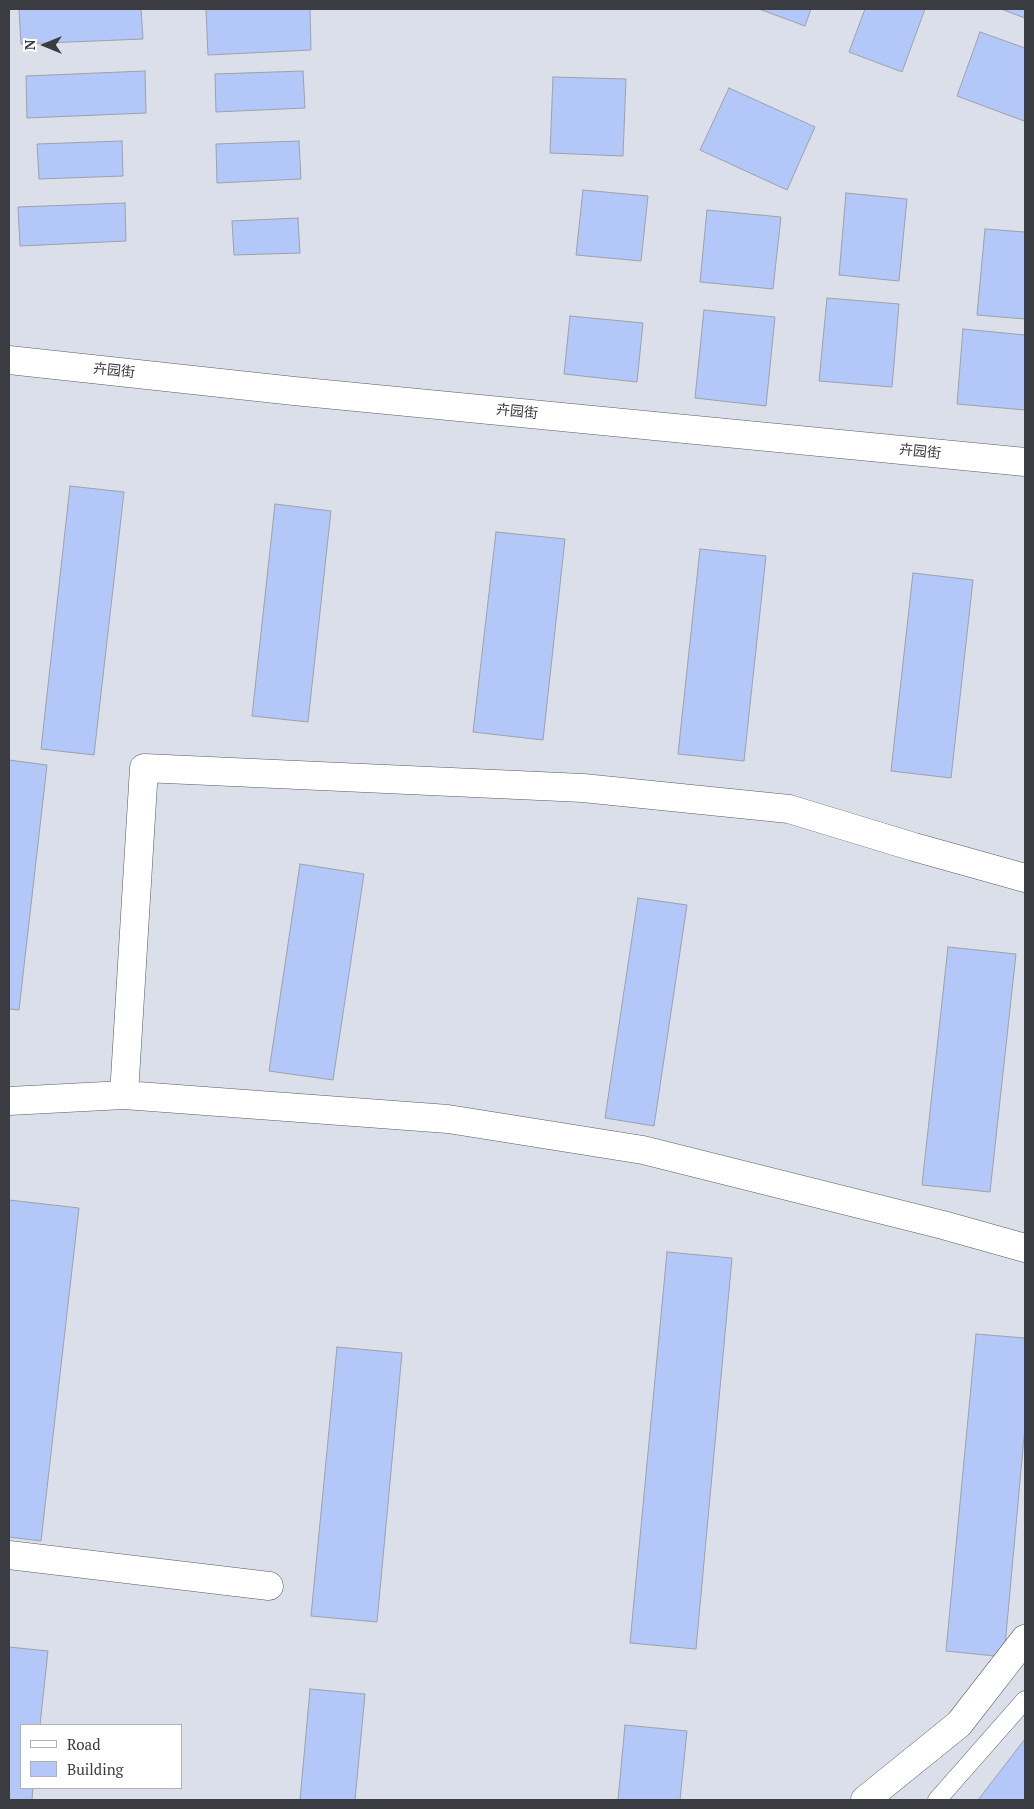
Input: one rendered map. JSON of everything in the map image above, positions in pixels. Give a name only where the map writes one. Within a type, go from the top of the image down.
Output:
[{"type":"street","name":"卉园街","points":[[9,360],[304,392],[1025,462]]},
{"type":"street","points":[[124,1095],[144,768],[582,788],[789,808],[914,847],[1025,878]]},
{"type":"street","points":[[9,1102],[124,1095],[448,1119],[643,1150],[944,1225],[1025,1248]]},
{"type":"street","points":[[9,1554],[270,1586]]},
{"type":"street","points":[[865,1800],[958,1724],[1025,1640]]},
{"type":"lane","points":[[937,1800],[1025,1700]]},
{"type":"building","points":[[19,9],[141,9],[143,39],[21,44]]},
{"type":"building","points":[[206,9],[310,9],[311,50],[208,55]]},
{"type":"building","points":[[759,9],[811,9],[805,26]]},
{"type":"building","points":[[865,9],[925,9],[902,72],[849,52]]},
{"type":"building","points":[[1001,9],[1025,9],[1025,18]]},
{"type":"building","points":[[980,32],[1025,48],[1024,121],[957,96]]},
{"type":"building","points":[[145,71],[146,113],[27,118],[26,76]]},
{"type":"building","points":[[303,71],[305,108],[216,112],[215,74]]},
{"type":"building","points":[[553,77],[626,79],[623,156],[550,153]]},
{"type":"building","points":[[729,88],[815,127],[787,190],[700,150]]},
{"type":"building","points":[[122,141],[123,176],[39,179],[37,144]]},
{"type":"building","points":[[299,141],[301,179],[217,183],[216,144]]},
{"type":"building","points":[[583,190],[648,196],[641,261],[576,255]]},
{"type":"building","points":[[846,193],[907,199],[899,281],[839,275]]},
{"type":"building","points":[[125,203],[126,241],[20,246],[18,207]]},
{"type":"building","points":[[707,210],[781,217],[773,289],[700,282]]},
{"type":"building","points":[[298,218],[300,253],[234,255],[232,221]]},
{"type":"building","points":[[985,229],[1025,232],[1025,319],[977,315]]},
{"type":"building","points":[[827,298],[899,304],[892,387],[819,381]]},
{"type":"building","points":[[704,310],[775,317],[766,406],[695,398]]},
{"type":"building","points":[[570,316],[643,323],[637,382],[564,374]]},
{"type":"building","points":[[963,329],[1025,335],[1025,410],[957,404]]},
{"type":"building","points":[[70,486],[124,492],[94,755],[41,749]]},
{"type":"building","points":[[275,504],[331,511],[308,722],[252,716]]},
{"type":"building","points":[[496,532],[565,539],[543,740],[473,732]]},
{"type":"building","points":[[700,549],[766,556],[744,761],[678,754]]},
{"type":"building","points":[[913,573],[973,580],[951,778],[891,771]]},
{"type":"building","points":[[9,760],[47,765],[19,1010],[9,1009]]},
{"type":"building","points":[[300,864],[364,874],[333,1080],[269,1071]]},
{"type":"building","points":[[638,898],[687,905],[654,1126],[605,1118]]},
{"type":"building","points":[[948,947],[1016,954],[990,1192],[922,1185]]},
{"type":"building","points":[[9,1200],[79,1208],[41,1541],[9,1537]]},
{"type":"building","points":[[667,1252],[732,1258],[696,1649],[630,1643]]},
{"type":"building","points":[[976,1334],[1025,1338],[1025,1426],[1004,1657],[946,1651]]},
{"type":"building","points":[[337,1347],[402,1353],[377,1622],[311,1616]]},
{"type":"building","points":[[9,1647],[48,1651],[40,1724],[20,1724],[20,1789],[33,1789],[32,1800],[9,1800]]},
{"type":"building","points":[[310,1689],[365,1694],[355,1800],[300,1800]]},
{"type":"building","points":[[625,1725],[687,1731],[680,1800],[618,1800]]},
{"type":"building","points":[[1025,1739],[1025,1800],[978,1800]]}]
